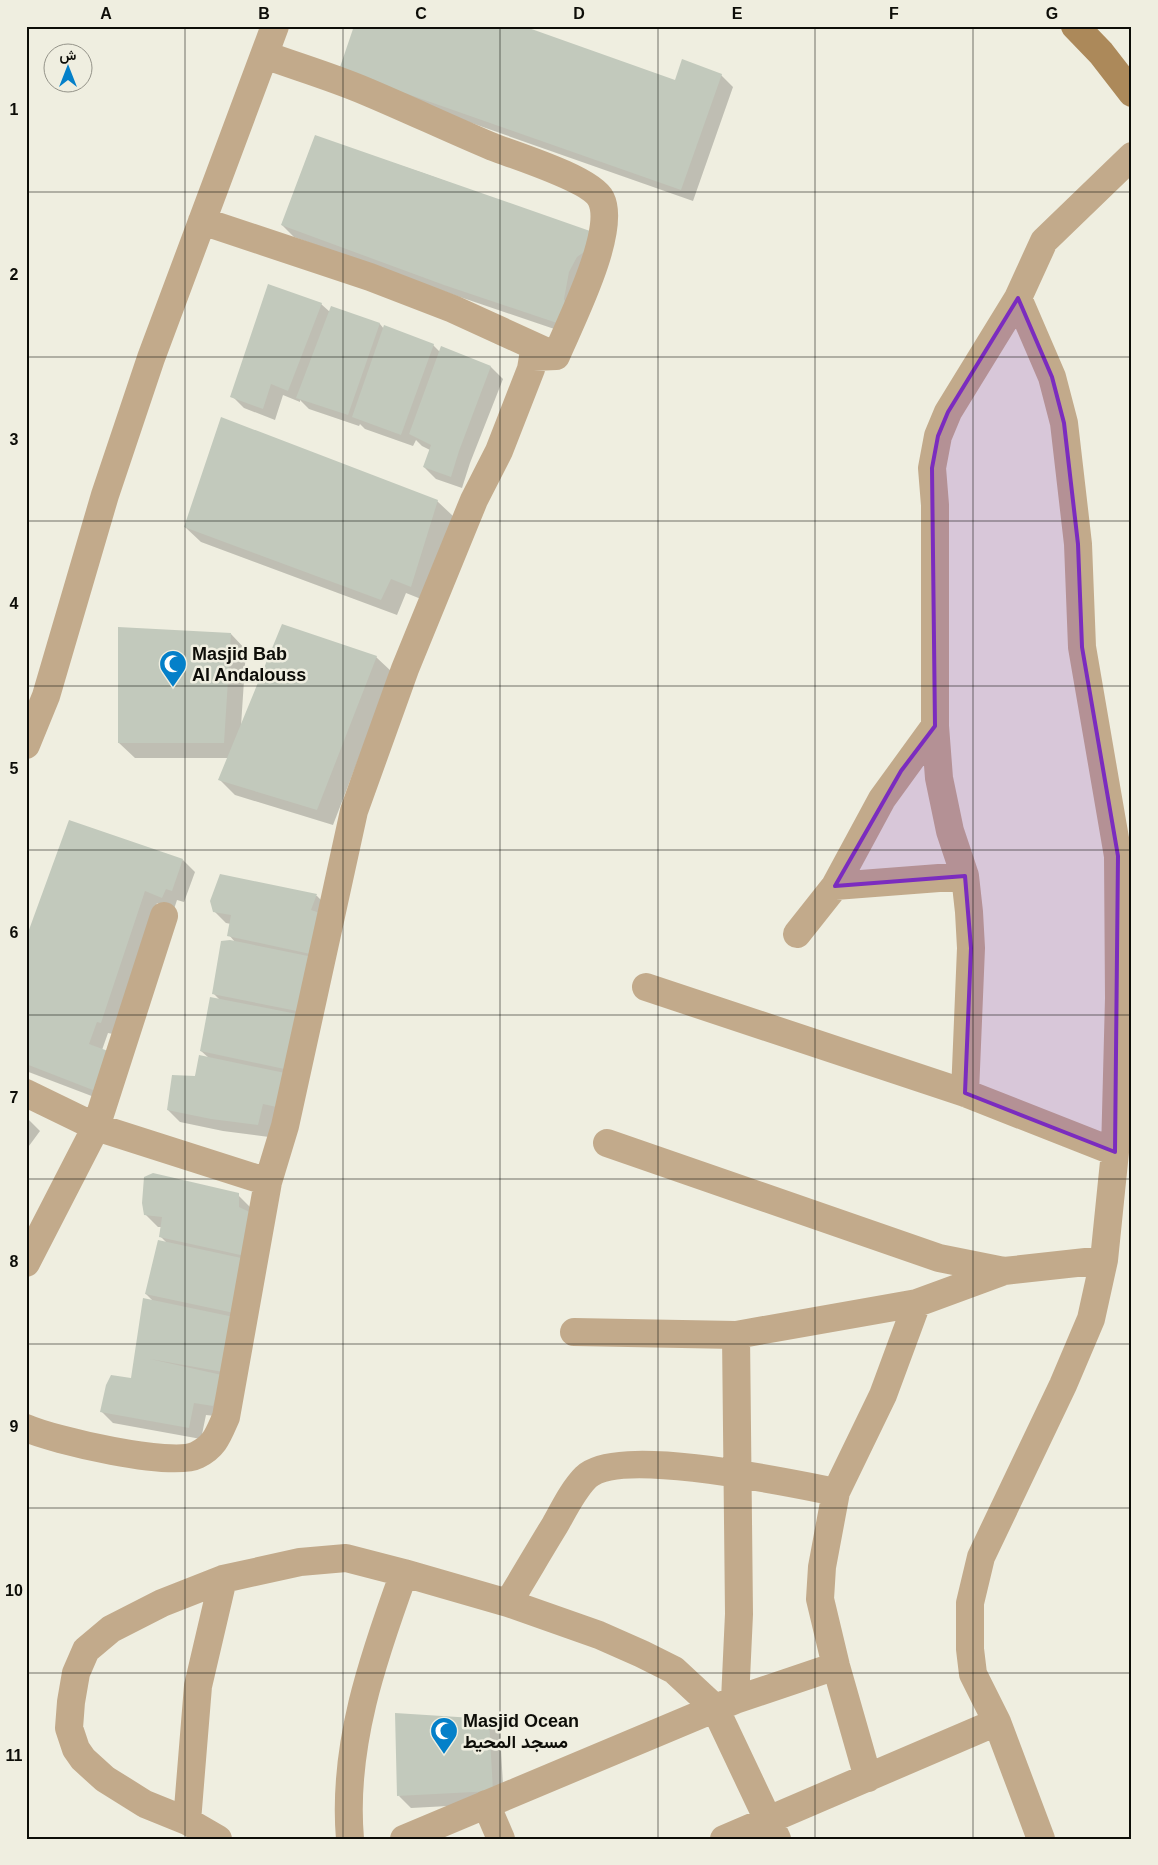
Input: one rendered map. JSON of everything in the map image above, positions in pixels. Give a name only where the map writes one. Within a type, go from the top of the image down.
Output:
[{"type":"street","points":[[26,745],[46,696],[105,495],[148,367],[275,26]]},
{"type":"street","points":[[1075,26],[1101,53],[1132,93]]},
{"type":"street","points":[[265,55],[363,90],[562,174],[590,187],[601,198],[605,220],[594,267],[556,356]]},
{"type":"street","points":[[965,1093],[971,948],[965,876],[950,831],[939,778],[935,726],[935,504],[932,468],[938,436],[948,412],[1018,298],[1044,241],[1132,156]]},
{"type":"street","points":[[202,222],[370,277],[453,308],[556,356]]},
{"type":"street","points":[[1018,298],[1052,377],[1064,424],[1078,544],[1082,647],[1118,856],[1119,998],[1115,1152],[1104,1260],[1091,1319],[1063,1385],[981,1556],[970,1603],[970,1648],[974,1674],[997,1722],[1041,1839]]},
{"type":"street","points":[[29,1434],[132,1455],[176,1458],[195,1456],[214,1444],[226,1417],[268,1182],[285,1126],[354,811],[405,669],[474,500],[502,444],[531,369],[533,357],[556,356]]},
{"type":"street","points":[[797,934],[835,886],[882,800],[935,726]]},
{"type":"street","points":[[835,886],[965,876]]},
{"type":"street","points":[[26,1263],[96,1127],[164,916]]},
{"type":"street","points":[[646,987],[965,1093],[1115,1152]]},
{"type":"street","points":[[26,1093],[96,1127],[268,1182]]},
{"type":"street","points":[[607,1143],[940,1258],[1004,1270]]},
{"type":"street","points":[[574,1332],[736,1335],[917,1303],[1004,1270],[1104,1260]]},
{"type":"street","points":[[868,1778],[836,1666],[820,1599],[822,1567],[836,1492],[883,1395],[917,1303]]},
{"type":"street","points":[[736,1335],[739,1614],[725,1704],[772,1829]]},
{"type":"street","points":[[508,1603],[573,1494],[587,1477],[597,1470],[616,1466],[644,1464],[738,1472],[836,1492]]},
{"type":"street","points":[[218,1839],[187,1821],[145,1804],[105,1779],[83,1760],[76,1748],[70,1728],[71,1702],[76,1673],[86,1650],[111,1629],[162,1603],[223,1579],[300,1562],[346,1558],[508,1603],[599,1635],[674,1670],[725,1704]]},
{"type":"street","points":[[350,1839],[348,1812],[351,1756],[361,1708],[384,1629],[404,1573]]},
{"type":"street","points":[[187,1821],[198,1686],[223,1579]]},
{"type":"street","points":[[404,1839],[725,1704],[836,1666]]},
{"type":"street","points":[[724,1839],[772,1829],[868,1778],[997,1722]]},
{"type":"street","points":[[486,1804],[501,1839]]},
{"type":"highlighted area","points":[[1018,298],[1052,377],[1064,423],[1078,544],[1082,647],[1118,856],[1115,1152],[965,1093],[971,948],[965,876],[835,886],[901,771],[935,726],[932,468],[938,436],[948,412]]},
{"type":"building","points":[[354,26],[523,26],[675,80],[682,59],[722,74],[681,190],[339,70]]},
{"type":"building","points":[[315,135],[590,231],[587,250],[577,257],[569,272],[564,299],[567,308],[560,324],[444,285],[281,225]]},
{"type":"building","points":[[268,284],[322,303],[288,391],[271,384],[263,409],[230,397]]},
{"type":"building","points":[[331,306],[380,323],[348,415],[296,398]]},
{"type":"building","points":[[384,325],[434,344],[401,435],[352,417]]},
{"type":"building","points":[[441,346],[491,366],[451,477],[423,467],[431,445],[409,434]]},
{"type":"building","points":[[221,417],[438,500],[411,587],[391,579],[381,600],[184,527]]},
{"type":"building","points":[[282,624],[377,656],[317,810],[218,780]]},
{"type":"building","name":"Masjid Bab Al Andalouss","points":[[118,627],[231,633],[224,743],[118,743]]},
{"type":"building","points":[[69,820],[183,859],[172,891],[166,889],[162,898],[145,891],[101,1023],[97,1022],[89,1044],[108,1051],[98,1092],[26,1064],[26,938]]},
{"type":"building","points":[[220,874],[317,894],[311,910],[326,915],[315,955],[227,936],[231,915],[213,912],[210,901]]},
{"type":"building","points":[[230,940],[313,957],[302,1012],[212,994],[221,941]]},
{"type":"building","points":[[210,997],[302,1015],[289,1070],[200,1051]]},
{"type":"building","points":[[199,1055],[290,1074],[281,1108],[263,1104],[258,1125],[211,1119],[167,1110],[172,1075],[195,1076]]},
{"type":"building","points":[[153,1173],[239,1193],[239,1207],[256,1215],[245,1256],[159,1237],[162,1217],[144,1215],[142,1203],[144,1177]]},
{"type":"building","points":[[158,1240],[246,1259],[234,1313],[145,1294]]},
{"type":"building","points":[[143,1298],[234,1317],[223,1372],[150,1359],[222,1375],[213,1406],[194,1403],[189,1428],[100,1412],[106,1385],[111,1375],[131,1378]]},
{"type":"building","name":"Masjid Ocean مسجد المحيط","points":[[395,1713],[489,1719],[493,1791],[397,1796]]},
{"type":"place","name":"Masjid Bab Al Andalouss","points":[[173,688]]},
{"type":"place","name":"Masjid Ocean مسجد المحيط","points":[[444,1755]]}]
